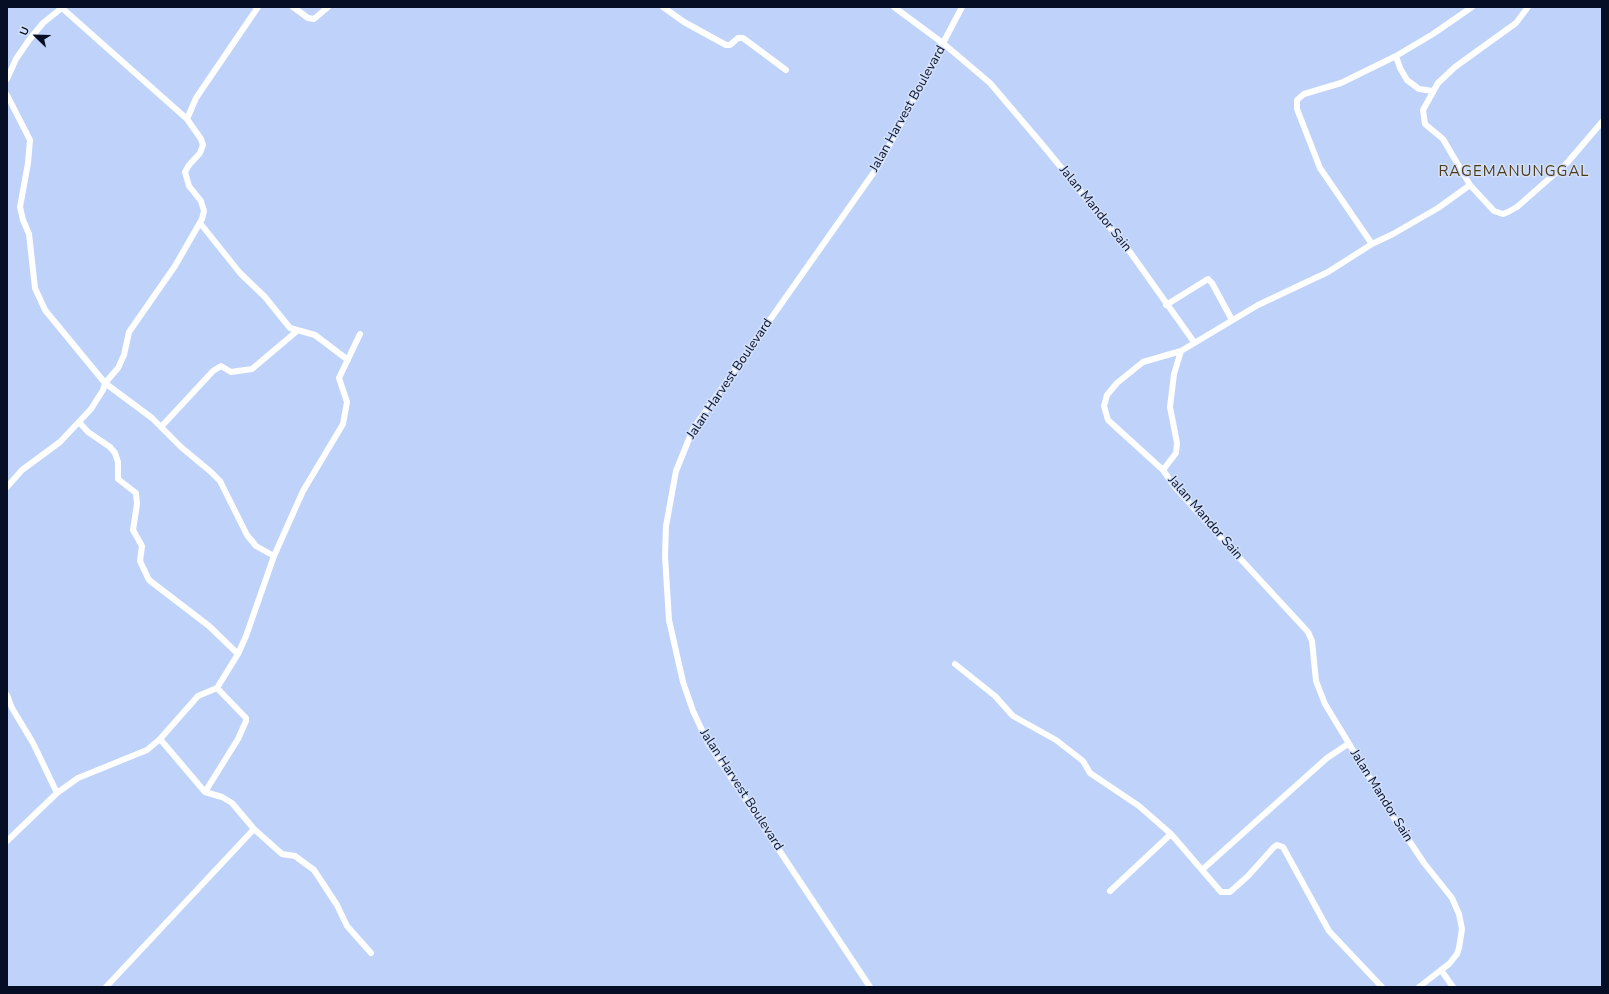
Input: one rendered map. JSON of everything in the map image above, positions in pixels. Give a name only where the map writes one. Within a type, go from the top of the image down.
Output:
[{"type":"street","points":[[186,119],[196,98],[258,7]]},
{"type":"street","points":[[293,7],[308,18],[314,20],[328,7]]},
{"type":"street","points":[[663,7],[691,26],[726,45],[730,45],[738,38],[743,38],[786,70]]},
{"type":"street","name":"Jalan Mandor Sain","points":[[894,7],[944,44],[990,84],[1130,252],[1166,305],[1194,342]]},
{"type":"street","name":"Jalan Harvest Boulevard","points":[[870,987],[708,743],[693,711],[683,682],[669,620],[665,564],[666,526],[676,472],[693,429],[879,165],[944,44],[962,7]]},
{"type":"street","points":[[1372,244],[1320,168],[1296,104],[1300,96],[1304,94],[1341,83],[1396,56],[1433,34],[1472,7]]},
{"type":"street","points":[[1528,7],[1516,23],[1455,67],[1438,83],[1423,110],[1425,124],[1443,139],[1470,185],[1494,211],[1503,214],[1517,207],[1567,163],[1602,122]]},
{"type":"street","points":[[7,79],[16,60],[29,40],[43,23],[63,8],[186,119],[201,139],[203,145],[200,154],[189,165],[185,172],[189,186],[201,200],[204,211],[200,223],[175,266],[129,332],[124,355],[118,368],[105,383],[103,390],[91,409],[55,446],[22,470],[7,487]]},
{"type":"street","points":[[1396,56],[1400,68],[1407,80],[1419,89],[1433,91]]},
{"type":"street","points":[[7,95],[30,140],[28,163],[20,207],[23,220],[29,234],[35,288],[45,310],[105,383],[152,418],[220,481],[247,536],[256,546],[274,556]]},
{"type":"street","points":[[1163,470],[1108,420],[1104,406],[1107,395],[1117,383],[1143,362],[1181,351],[1258,305],[1328,272],[1372,244],[1393,234],[1438,208],[1470,185]]},
{"type":"street","points":[[200,223],[240,273],[265,297],[287,325],[297,331],[306,331],[315,335],[348,360]]},
{"type":"street","points":[[1166,305],[1208,279],[1212,283],[1232,320]]},
{"type":"street","points":[[161,427],[213,371],[221,366],[231,372],[252,369],[297,331]]},
{"type":"street","points":[[7,841],[57,793],[78,778],[147,750],[160,739],[198,696],[217,688],[238,654],[246,636],[274,556],[303,491],[343,424],[347,402],[339,378],[360,334]]},
{"type":"street","name":"Jalan Mandor Sain","points":[[1181,351],[1174,374],[1170,408],[1177,443],[1176,453],[1163,470],[1185,498],[1308,632],[1312,641],[1316,681],[1325,704],[1348,744],[1408,840],[1452,898],[1459,914],[1462,929],[1457,954],[1449,964],[1419,987]]},
{"type":"street","points":[[79,422],[88,432],[110,447],[115,453],[118,462],[118,479],[136,493],[138,504],[133,530],[142,546],[140,561],[149,580],[209,626],[238,654]]},
{"type":"street","points":[[955,664],[995,696],[1013,716],[1056,740],[1083,761],[1090,773],[1139,806],[1171,834],[1203,869],[1220,892],[1230,892],[1248,876],[1274,847],[1277,845],[1283,847],[1329,931],[1382,987]]},
{"type":"street","points":[[205,792],[238,739],[246,721],[246,718],[217,688]]},
{"type":"street","points":[[7,695],[12,708],[33,743],[57,793]]},
{"type":"street","points":[[160,739],[205,792],[222,797],[232,803],[254,829],[282,854],[295,856],[314,870],[337,905],[347,926],[371,953]]},
{"type":"street","points":[[1203,869],[1327,758],[1348,744]]},
{"type":"street","points":[[106,987],[254,829]]},
{"type":"street","points":[[1110,891],[1171,834]]},
{"type":"street","points":[[1441,970],[1453,987]]},
{"type":"district","name":"RAGEMANUNGGAL","points":[[1514,172]]}]
